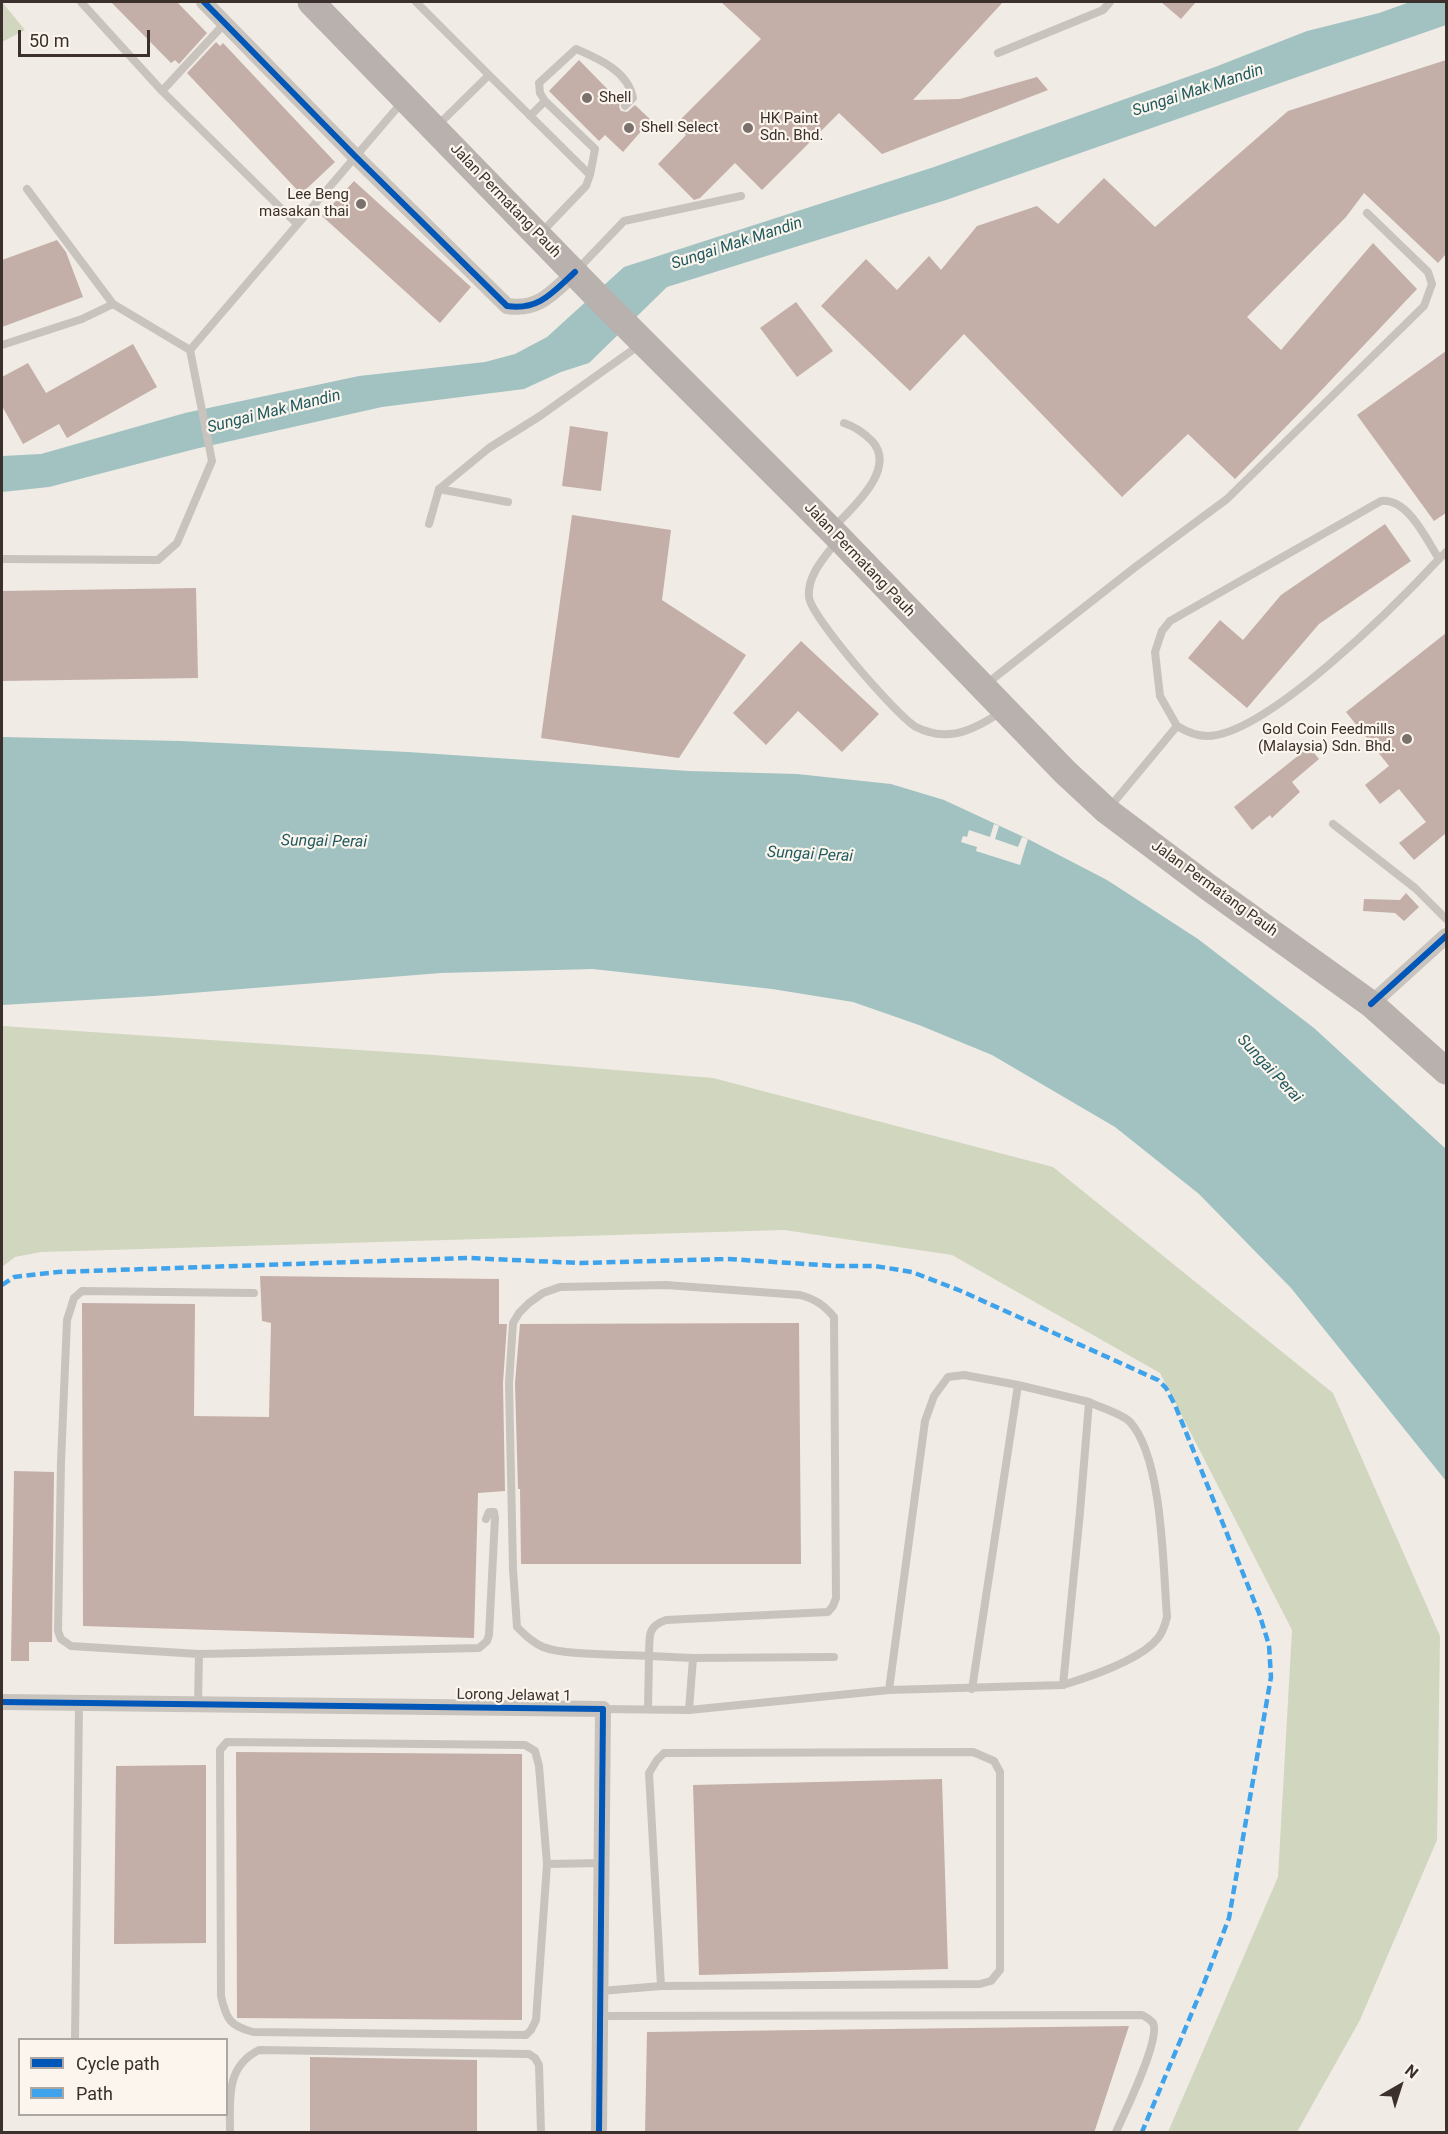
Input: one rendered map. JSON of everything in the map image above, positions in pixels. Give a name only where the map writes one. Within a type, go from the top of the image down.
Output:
[{"type":"main road","name":"Jalan Permatang Pauh","points":[[311,2],[594,293],[835,534],[1004,710],[1107,811],[1371,1004],[1446,1071]]},
{"type":"street","points":[[204,2],[507,306],[520,308],[540,303],[575,272]]},
{"type":"street","points":[[1371,1004],[1446,936]]},
{"type":"street","name":"Lorong Jelawat 1","points":[[2,1702],[603,1709]]},
{"type":"street","points":[[599,2133],[603,1709]]},
{"type":"lane","points":[[81,2],[162,91],[297,224]]},
{"type":"lane","points":[[416,2],[590,175]]},
{"type":"lane","points":[[998,53],[1103,10],[1110,2]]},
{"type":"lane","points":[[162,91],[225,23]]},
{"type":"lane","points":[[595,149],[545,101],[540,93],[539,83],[576,49],[609,64],[631,88],[633,98],[625,106]]},
{"type":"lane","points":[[435,129],[489,75]]},
{"type":"lane","points":[[190,350],[406,99]]},
{"type":"lane","points":[[530,116],[545,101]]},
{"type":"lane","points":[[538,236],[586,186],[596,137]]},
{"type":"lane","points":[[2,559],[158,560],[177,543],[212,462],[190,350],[113,304],[27,189]]},
{"type":"lane","points":[[575,272],[624,221],[741,196]]},
{"type":"lane","points":[[982,687],[1134,568],[1227,499],[1424,306],[1432,284],[1428,272],[1367,213]]},
{"type":"lane","points":[[2,345],[82,319],[113,304]]},
{"type":"lane","points":[[429,524],[439,489],[489,448],[540,416],[640,339]]},
{"type":"lane","points":[[844,423],[859,429],[875,445],[879,463],[870,487],[835,534],[812,576],[809,600],[821,621],[894,707],[915,726],[930,733],[971,730],[1004,710]]},
{"type":"lane","points":[[439,489],[508,502]]},
{"type":"lane","points":[[1439,559],[1406,509],[1390,500],[1381,501],[1362,510],[1170,621],[1162,631],[1155,652],[1160,696],[1177,726],[1191,734],[1208,736],[1227,732],[1256,718],[1361,638],[1446,552]]},
{"type":"lane","points":[[1107,811],[1177,726]]},
{"type":"lane","points":[[1333,824],[1415,888],[1446,919]]},
{"type":"lane","points":[[648,1710],[650,1656],[650,1629],[666,1620],[828,1612],[833,1606],[836,1598],[834,1317],[825,1306],[814,1299],[800,1295],[666,1285],[560,1287],[543,1293],[529,1303],[513,1323],[509,1383],[513,1569],[517,1627],[532,1641],[545,1648],[582,1653],[650,1656],[693,1658],[834,1657]]},
{"type":"lane","points":[[254,1293],[81,1292],[74,1298],[67,1320],[61,1462],[58,1631],[61,1639],[71,1646],[199,1654],[479,1648],[487,1641],[489,1635],[494,1512],[489,1512],[486,1519]]},
{"type":"lane","points":[[603,1709],[689,1710],[889,1690],[1063,1685],[1090,1677],[1144,1652],[1157,1640],[1167,1617],[1157,1495],[1144,1445],[1129,1419],[1089,1402],[1018,1385],[964,1375],[948,1377],[934,1396],[925,1421],[889,1690]]},
{"type":"lane","points":[[972,1689],[1018,1385]]},
{"type":"lane","points":[[1063,1685],[1089,1402]]},
{"type":"lane","points":[[198,1705],[199,1654]]},
{"type":"lane","points":[[689,1710],[693,1658]]},
{"type":"lane","points":[[75,2038],[80,1703]]},
{"type":"lane","points":[[227,1742],[525,1745],[535,1751],[539,1766],[547,1864],[536,2020],[526,2034],[253,2032],[234,2026],[225,2014],[220,1974],[220,1750],[227,1742]]},
{"type":"lane","points":[[601,1991],[660,1986],[980,1984],[991,1981],[1000,1970],[1000,1772],[994,1761],[973,1752],[664,1753],[650,1773],[660,1986]]},
{"type":"lane","points":[[547,1864],[602,1863]]},
{"type":"lane","points":[[600,2016],[1142,2015],[1154,2025],[1155,2033],[1151,2050],[1116,2133]]},
{"type":"lane","points":[[230,2133],[231,2091],[236,2073],[242,2061],[260,2050],[529,2054],[539,2065],[541,2133]]},
{"type":"green space","points":[[2,2],[25,30],[2,42]]},
{"type":"green space","points":[[2,1026],[434,1055],[713,1078],[1053,1167],[1333,1393],[1440,1636],[1437,1840],[1360,2020],[1297,2132],[1168,2132],[1278,1877],[1292,1630],[1160,1373],[952,1255],[784,1230],[41,1252],[15,1257],[2,1267]]},
{"type":"water","name":"Sungai Mak Mandin","points":[[1410,2],[1446,2],[1446,25],[946,200],[667,287],[589,363],[561,372],[524,389],[382,407],[195,449],[49,487],[2,492],[2,456],[41,454],[185,413],[359,376],[485,362],[515,354],[547,337],[624,267],[934,167],[1215,67],[1307,31],[1379,13]]},
{"type":"water","name":"Sungai Perai","points":[[2,737],[180,741],[408,752],[689,771],[797,774],[891,784],[944,800],[1028,839],[1107,880],[1198,939],[1314,1028],[1446,1149],[1446,1481],[1291,1288],[1199,1194],[1115,1127],[992,1055],[919,1025],[853,1002],[772,989],[593,969],[441,973],[154,996],[2,1005]]},
{"type":"pier","points":[[994,824],[999,826],[995,839],[1018,847],[1022,837],[1028,839],[1020,865],[976,851],[977,847],[961,842],[963,836],[967,837],[969,830],[990,837]]},
{"type":"building","points":[[111,2],[177,2],[207,33],[179,64],[175,60],[171,63]]},
{"type":"building","points":[[721,2],[1003,2],[913,100],[960,99],[1037,77],[1048,90],[882,154],[839,113],[762,190],[735,163],[700,198],[694,200],[658,164],[686,135],[675,125],[761,39]]},
{"type":"building","points":[[1161,2],[1196,2],[1181,19]]},
{"type":"building","points":[[216,42],[220,46],[223,43],[335,162],[301,194],[187,73]]},
{"type":"building","name":"Shell","points":[[579,60],[620,102],[621,111],[627,112],[635,105],[651,120],[623,152],[605,135],[599,141],[549,91]]},
{"type":"building","points":[[1446,60],[1446,254],[1438,263],[1364,193],[1346,217],[1247,317],[1281,350],[1373,243],[1417,289],[1235,479],[1188,434],[1122,497],[964,334],[910,391],[821,306],[866,259],[897,290],[929,256],[941,270],[977,226],[1037,206],[1058,224],[1104,178],[1155,227],[1288,111]]},
{"type":"building","points":[[354,181],[471,287],[440,323],[322,216]]},
{"type":"building","points":[[57,240],[66,252],[83,297],[2,327],[2,260]]},
{"type":"building","points":[[796,302],[833,351],[797,377],[760,328]]},
{"type":"building","points":[[133,344],[157,387],[67,438],[59,424],[23,444],[2,406],[2,377],[28,363],[46,393]]},
{"type":"building","points":[[1446,351],[1446,513],[1434,521],[1357,415]]},
{"type":"building","points":[[570,426],[608,432],[601,491],[562,486]]},
{"type":"building","points":[[572,515],[671,530],[662,600],[746,655],[679,758],[541,738]]},
{"type":"building","points":[[1385,524],[1411,561],[1319,624],[1247,708],[1188,658],[1220,620],[1243,640],[1281,595]]},
{"type":"building","points":[[196,588],[198,678],[2,681],[2,591]]},
{"type":"building","name":"Gold Coin Feedmills (Malaysia) Sdn. Bhd.","points":[[1446,633],[1446,833],[1414,860],[1399,843],[1426,822],[1399,789],[1380,804],[1365,785],[1389,766],[1346,712]]},
{"type":"building","points":[[801,641],[879,714],[842,752],[798,711],[766,745],[733,713]]},
{"type":"building","points":[[1309,747],[1319,759],[1292,782],[1300,792],[1272,818],[1270,815],[1252,830],[1234,807]]},
{"type":"building","points":[[1406,893],[1419,907],[1404,921],[1395,913],[1363,911],[1364,899],[1400,900]]},
{"type":"building","points":[[260,1276],[499,1279],[499,1324],[507,1324],[503,1383],[505,1491],[478,1493],[474,1638],[83,1626],[82,1303],[195,1304],[194,1416],[269,1417],[271,1323],[262,1321]]},
{"type":"building","points":[[799,1323],[801,1564],[521,1564],[515,1383],[520,1324]]},
{"type":"building","points":[[14,1471],[54,1472],[52,1642],[29,1642],[29,1661],[11,1661]]},
{"type":"building","points":[[236,1752],[522,1754],[522,2020],[237,2018]]},
{"type":"building","points":[[206,1765],[206,1943],[114,1944],[116,1766]]},
{"type":"building","points":[[942,1779],[948,1969],[699,1975],[693,1785]]},
{"type":"building","points":[[1129,2026],[1094,2133],[645,2133],[647,2032]]},
{"type":"building","points":[[310,2057],[477,2060],[477,2133],[310,2133]]},
{"type":"marked path","points":[[2,1285],[14,1277],[58,1272],[469,1258],[580,1263],[728,1259],[836,1266],[875,1266],[912,1272],[961,1291],[1158,1380],[1166,1388],[1175,1405],[1259,1613],[1269,1645],[1271,1677],[1229,1918],[1142,2132]]},
{"type":"cycle path","points":[[204,2],[507,306],[518,307],[537,303],[575,272]]},
{"type":"cycle path","points":[[1371,1004],[1446,936]]},
{"type":"cycle path","points":[[2,1702],[603,1709],[599,2132]]},
{"type":"place","name":"Shell","points":[[587,98]]},
{"type":"place","name":"Shell Select","points":[[629,128]]},
{"type":"place","name":"HK Paint Sdn. Bhd.","points":[[748,128]]},
{"type":"place","name":"Lee Beng masakan thai","points":[[361,204]]},
{"type":"place","name":"Gold Coin Feedmills (Malaysia) Sdn. Bhd.","points":[[1407,739]]}]
